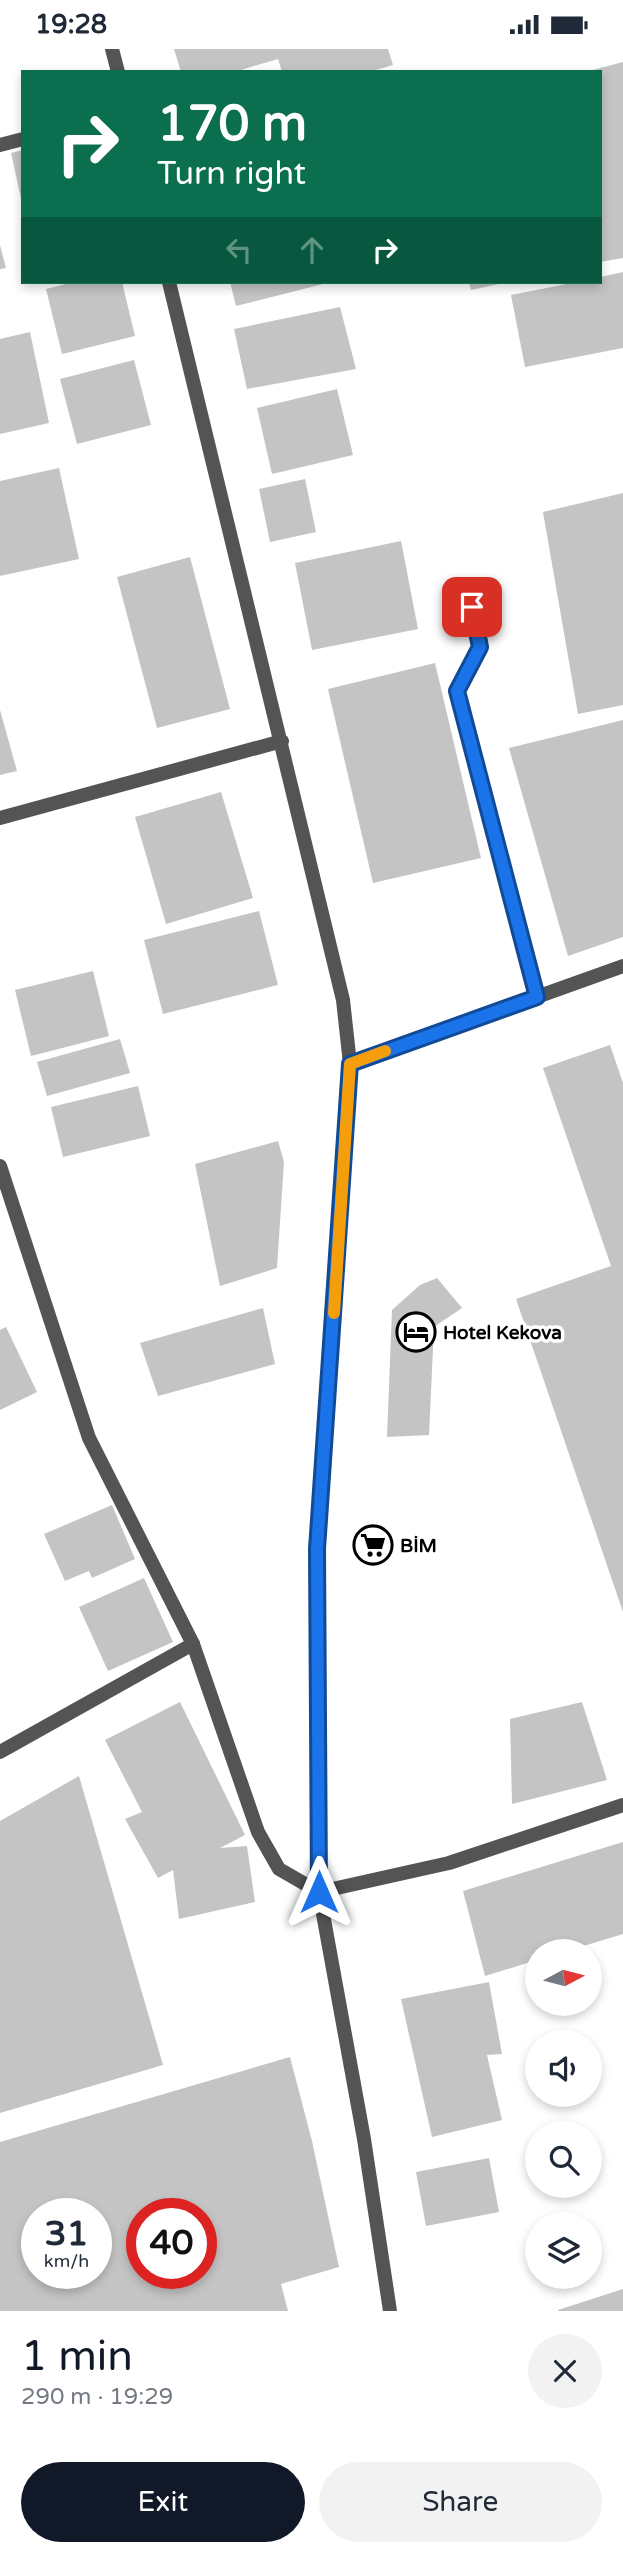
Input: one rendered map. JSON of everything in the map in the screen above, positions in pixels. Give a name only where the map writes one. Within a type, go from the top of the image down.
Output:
[{"type":"street","points":[[112,49],[117,70]]},
{"type":"street","points":[[0,145],[21,140]]},
{"type":"street","points":[[169,284],[343,1000],[350,1064],[317,1549],[319,1892],[364,2139],[390,2311]]},
{"type":"street","points":[[468,587],[480,647],[457,691],[537,997]]},
{"type":"street","points":[[0,818],[282,741]]},
{"type":"street","points":[[350,1064],[623,966]]},
{"type":"street","points":[[0,1166],[89,1438],[193,1644],[258,1832],[279,1869],[319,1892],[449,1863],[623,1805]]},
{"type":"street","points":[[0,1752],[193,1644]]},
{"type":"building","points":[[174,49],[388,49],[393,65],[376,70],[281,70],[278,59],[241,70],[180,70]]},
{"type":"building","points":[[623,62],[623,258],[602,262],[602,70],[593,70]]},
{"type":"building","points":[[21,150],[21,198],[11,153]]},
{"type":"building","points":[[0,245],[6,268],[0,269]]},
{"type":"building","points":[[623,272],[623,348],[525,367],[511,295],[567,284],[602,284],[602,277]]},
{"type":"building","points":[[66,284],[122,284],[135,336],[62,354],[46,289]]},
{"type":"building","points":[[230,284],[323,284],[236,306]]},
{"type":"building","points":[[470,284],[498,284],[471,290]]},
{"type":"building","points":[[340,307],[356,369],[247,389],[234,329]]},
{"type":"building","points":[[30,332],[49,423],[0,434],[0,339]]},
{"type":"building","points":[[134,360],[151,425],[77,444],[60,379]]},
{"type":"building","points":[[337,389],[353,455],[272,474],[257,408]]},
{"type":"building","points":[[59,468],[79,559],[0,576],[0,481]]},
{"type":"building","points":[[305,479],[316,532],[270,542],[259,489]]},
{"type":"building","points":[[623,493],[623,705],[578,714],[543,512]]},
{"type":"building","points":[[401,541],[418,629],[312,650],[295,563]]},
{"type":"building","points":[[190,557],[230,709],[157,728],[117,577]]},
{"type":"building","points":[[435,663],[481,858],[373,883],[328,689]]},
{"type":"building","points":[[0,710],[17,771],[0,775]]},
{"type":"building","points":[[623,720],[623,937],[568,956],[509,748]]},
{"type":"building","points":[[221,792],[253,898],[166,924],[135,817]]},
{"type":"building","points":[[259,911],[278,985],[163,1014],[144,940]]},
{"type":"building","points":[[93,971],[109,1036],[31,1056],[15,990]]},
{"type":"building","points":[[120,1039],[130,1073],[47,1096],[37,1062]]},
{"type":"building","points":[[610,1045],[623,1083],[623,1612],[516,1299],[611,1266],[543,1068]]},
{"type":"building","points":[[138,1086],[150,1136],[63,1157],[51,1107]]},
{"type":"building","points":[[278,1141],[284,1162],[277,1268],[220,1286],[195,1164]]},
{"type":"building","points":[[437,1278],[462,1308],[434,1327],[429,1435],[387,1437],[392,1310],[420,1285]]},
{"type":"building","points":[[263,1308],[275,1364],[158,1396],[140,1343]]},
{"type":"building","points":[[6,1327],[37,1392],[0,1410],[0,1330]]},
{"type":"building","points":[[112,1505],[135,1559],[92,1578],[89,1571],[65,1581],[44,1534]]},
{"type":"building","points":[[144,1578],[173,1642],[108,1671],[79,1607]]},
{"type":"building","points":[[180,1702],[245,1835],[220,1848],[247,1846],[255,1902],[179,1919],[173,1870],[158,1878],[125,1819],[142,1812],[105,1740]]},
{"type":"building","points":[[582,1702],[607,1780],[512,1804],[510,1719]]},
{"type":"building","points":[[79,1776],[163,2065],[0,2113],[0,1821]]},
{"type":"building","points":[[623,1842],[623,1934],[602,1940],[525,1939],[525,1964],[485,1976],[463,1891]]},
{"type":"building","points":[[489,1982],[502,2054],[487,2055],[502,2120],[432,2137],[401,1999]]},
{"type":"building","points":[[290,2057],[312,2141],[339,2267],[281,2284],[288,2311],[0,2311],[0,2142]]},
{"type":"building","points":[[489,2158],[499,2212],[426,2226],[416,2172]]},
{"type":"building","points":[[623,2289],[623,2311],[558,2311],[558,2310]]},
{"type":"slow traffic","points":[[334,1313],[350,1064],[385,1051]]},
{"type":"place","name":"Hotel Kekova","points":[[416,1332]]},
{"type":"place","name":"BİM","points":[[373,1545]]},
{"type":"route","points":[[319,1892],[317,1549],[350,1064],[537,997],[457,691],[480,647],[472,607]]}]
